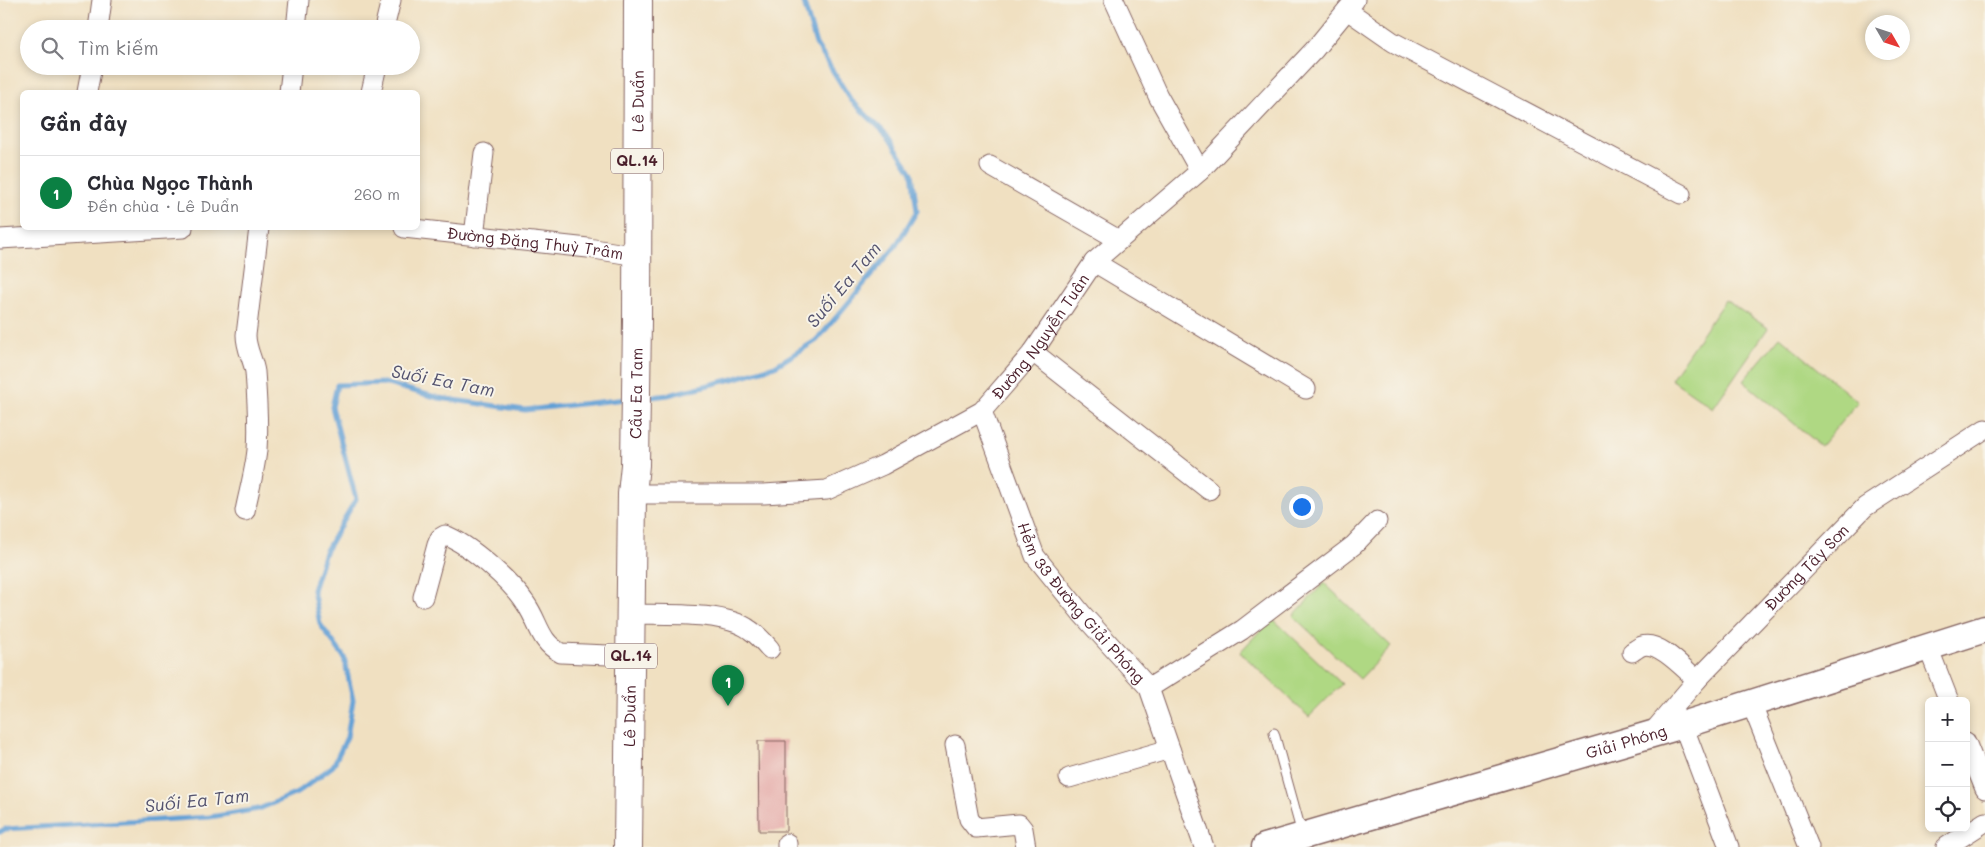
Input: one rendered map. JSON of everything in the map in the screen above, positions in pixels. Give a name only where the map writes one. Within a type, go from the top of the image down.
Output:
[{"type":"main road","name":"Lê Duẩn","points":[[637,322],[638,0]]},
{"type":"main road","name":"Cầu Ea Tam","points":[[635,465],[637,322]]},
{"type":"main road","name":"Lê Duẩn","points":[[628,847],[632,494],[635,465]]},
{"type":"street","points":[[99,20],[102,0]]},
{"type":"street","points":[[297,20],[299,0]]},
{"type":"street","points":[[386,20],[391,0]]},
{"type":"street","points":[[1114,0],[1158,96],[1200,171]]},
{"type":"street","points":[[1351,5],[1392,42],[1681,194]]},
{"type":"street","name":"Đường Nguyễn Tuân","points":[[632,494],[764,494],[827,490],[883,465],[982,411],[1032,352],[1094,262],[1200,171],[1314,50],[1351,5]]},
{"type":"street","points":[[87,90],[90,75]]},
{"type":"street","points":[[289,90],[291,75]]},
{"type":"street","points":[[371,90],[374,75]]},
{"type":"street","points":[[474,236],[484,153]]},
{"type":"street","points":[[990,166],[1119,240]]},
{"type":"street","points":[[0,239],[61,231],[102,230]]},
{"type":"street","points":[[245,511],[257,452],[258,428],[254,370],[251,354],[246,344],[246,335],[259,230]]},
{"type":"street","name":"Đường Đặng Thuỳ Trâm","points":[[420,230],[588,248],[637,256]]},
{"type":"street","points":[[1094,262],[1306,389]]},
{"type":"street","points":[[1032,352],[1209,490]]},
{"type":"street","name":"Hẻm 33 Đường Giải Phóng","points":[[982,411],[1035,556],[1082,614],[1149,688],[1204,847]]},
{"type":"street","name":"Đường Tây Sơn","points":[[1651,734],[1698,680],[1865,507],[1985,429]]},
{"type":"street","points":[[1149,688],[1242,630],[1354,545],[1377,521]]},
{"type":"street","points":[[422,597],[437,545],[440,538],[445,535],[474,552],[518,593],[527,605],[545,642],[552,649],[561,653],[631,656]]},
{"type":"street","points":[[631,614],[718,618],[734,622],[749,629],[770,649]]},
{"type":"street","name":"Giải Phóng","points":[[1268,847],[1683,725],[1985,629]]},
{"type":"street","points":[[1632,652],[1643,645],[1652,645],[1660,648],[1698,680]]},
{"type":"street","points":[[1928,647],[1948,697]]},
{"type":"street","points":[[1751,703],[1809,847]]},
{"type":"street","points":[[1683,725],[1729,847]]},
{"type":"street","points":[[955,745],[969,819],[972,825],[976,828],[1019,824],[1023,829],[1026,847]]},
{"type":"street","points":[[1069,778],[1170,748]]},
{"type":"street","points":[[1970,752],[1985,789]]},
{"type":"street","points":[[1946,847],[1985,822]]},
{"type":"lane","points":[[1274,733],[1302,836]]},
{"type":"green space","points":[[1725,300],[1768,328],[1713,408],[1671,379]]},
{"type":"green space","points":[[1780,337],[1858,402],[1821,446],[1743,381]]},
{"type":"green space","points":[[1324,583],[1391,646],[1360,679],[1293,616]]},
{"type":"green space","points":[[1272,618],[1342,684],[1309,717],[1240,652]]},
{"type":"building","points":[[758,741],[786,741],[786,831],[759,831]]},
{"type":"waterway","name":"Suối Ea Tam","points":[[645,398],[668,395],[733,379],[775,366],[817,340],[895,247],[917,211],[912,173],[887,135],[851,100],[816,44],[803,0]]},
{"type":"waterway","name":"Suối Ea Tam","points":[[0,832],[5,829],[210,817],[259,809],[297,793],[333,766],[347,737],[353,700],[344,657],[320,624],[313,590],[325,552],[356,499],[332,407],[337,385],[384,383],[439,398],[525,410],[627,399]]},
{"type":"place","name":"Chùa Ngọc Thành","points":[[728,706]]}]
